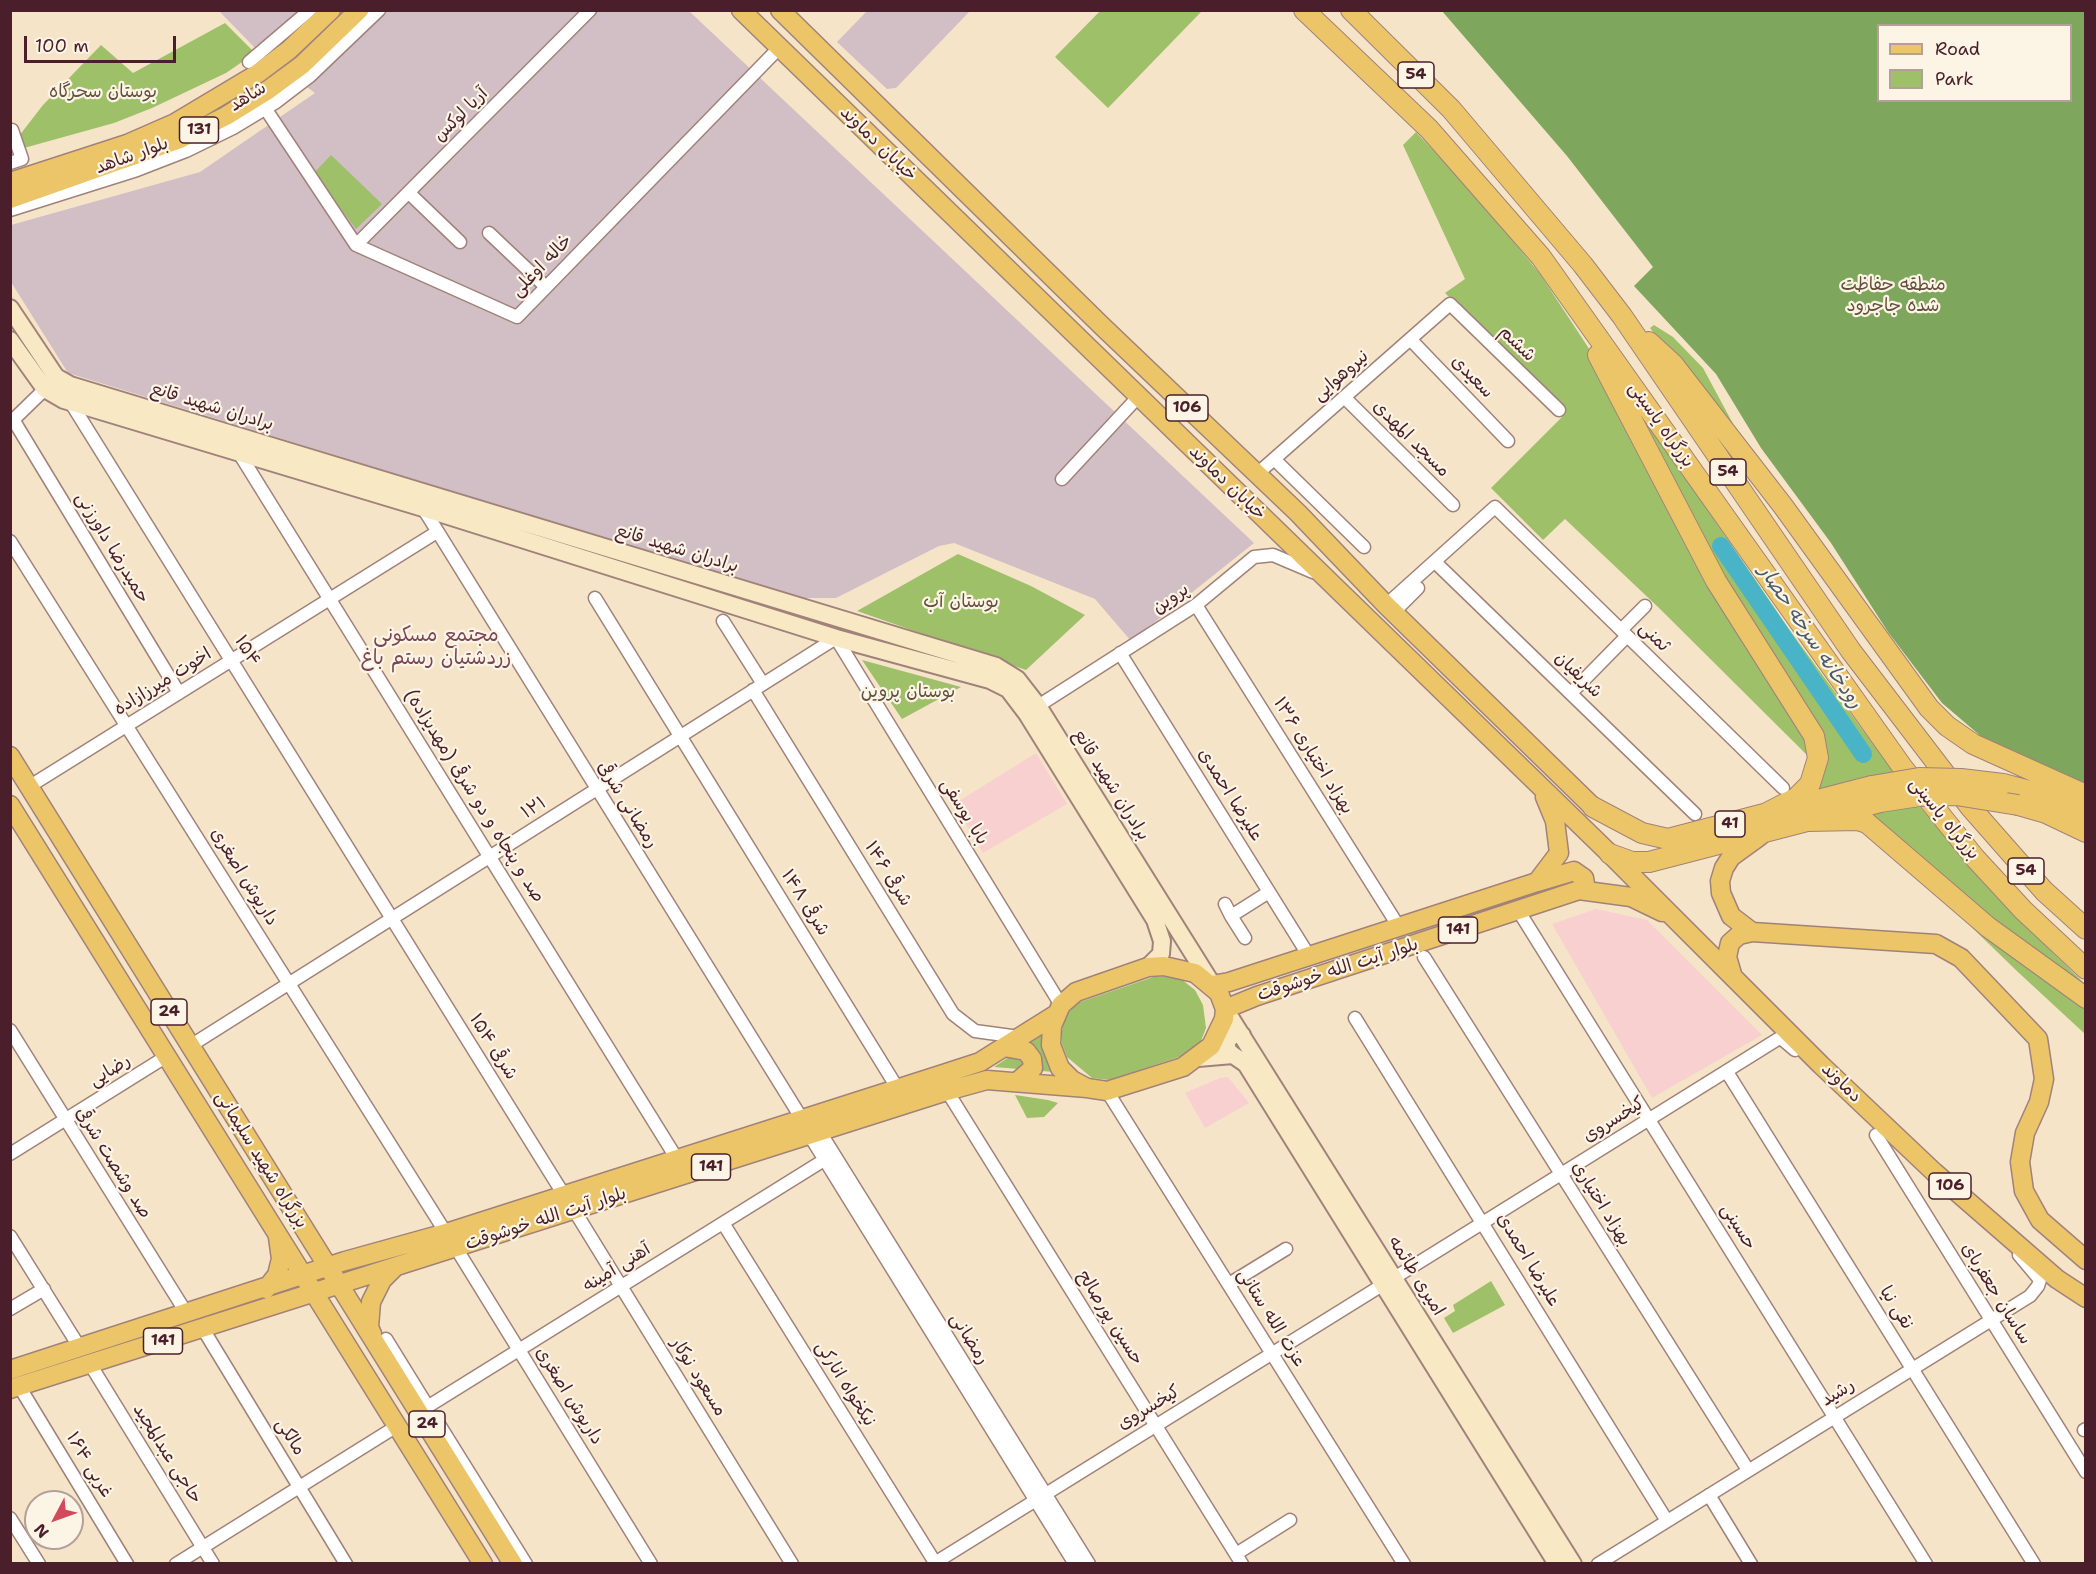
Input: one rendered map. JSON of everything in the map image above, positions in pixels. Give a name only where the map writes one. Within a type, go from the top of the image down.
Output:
[{"type":"highway","name":"بزرگراه یاسینی","points":[[1304,10],[1429,129],[1541,257],[1903,768],[1975,858],[2023,909],[2085,969]]},
{"type":"highway","name":"بزرگراه یاسینی","points":[[1351,10],[1451,109],[1583,264],[1622,316],[1851,651],[1971,808],[2044,891],[2085,930]]},
{"type":"highway","points":[[1541,257],[1616,386],[1716,581],[1814,736],[1818,758],[1810,784],[1796,798],[1761,816]]},
{"type":"highway","points":[[1622,316],[1673,364],[1783,506],[1929,708],[1947,726],[1973,744],[2085,795]]},
{"type":"highway","name":"41","points":[[1610,854],[1632,862],[1649,861],[1782,829],[1919,778],[1961,779],[2003,784],[2033,792],[2085,814]]},
{"type":"highway","name":"41","points":[[1593,807],[1642,833],[1668,839],[1761,816],[1876,794],[1956,795],[2018,805],[2046,813],[2085,832]]},
{"type":"highway","points":[[1808,821],[1858,820],[1867,823],[1988,927],[2085,998]]},
{"type":"main road","name":"بلوار شاهد","points":[[10,182],[127,144],[175,123],[257,74],[289,50],[331,10]]},
{"type":"main road","name":"بلوار شاهد","points":[[10,199],[180,139],[226,116],[268,90],[302,65],[359,10]]},
{"type":"main road","name":"خیابان دماوند","points":[[741,10],[1610,854]]},
{"type":"main road","name":"خیابان دماوند","points":[[780,10],[1252,469],[1390,609],[1593,807]]},
{"type":"main road","name":"برادران شهید قانع","points":[[10,308],[56,377],[70,385],[425,500],[836,638],[990,680],[1008,690],[1027,714],[1160,929],[1161,954],[1148,967]]},
{"type":"main road","name":"برادران شهید قانع","points":[[10,339],[45,389],[71,403],[239,453],[425,500],[996,666],[1017,679],[1038,706],[1212,985]]},
{"type":"main road","points":[[1252,469],[1263,487],[1294,520],[1291,531],[1279,533]]},
{"type":"main road","name":"بزرگراه شهید سلیمانی","points":[[10,756],[340,1285],[380,1339],[483,1504],[513,1563]]},
{"type":"main road","points":[[1537,882],[1559,853],[1555,821],[1542,789]]},
{"type":"main road","name":"بزرگراه شهید سلیمانی","points":[[14,814],[483,1563]]},
{"type":"main road","points":[[1752,932],[1736,922],[1726,908],[1720,887],[1722,874],[1726,863],[1744,846],[1756,837],[1782,829]]},
{"type":"main road","name":"دماوند","points":[[1610,854],[1821,1065],[1934,1172],[2056,1279],[2085,1298]]},
{"type":"main road","name":"بلوار آیت الله خوشوقت","points":[[1212,985],[1228,982],[1574,871],[1584,878],[1585,884],[1579,890]]},
{"type":"main road","name":"بلوار آیت الله خوشوقت","points":[[1226,1009],[1257,996],[1579,890],[1631,897],[1657,909],[1688,930]]},
{"type":"main road","points":[[1733,975],[1727,957],[1730,943],[1739,935],[1752,932],[1936,945],[1961,958],[2038,1039],[2044,1079],[2038,1102],[2025,1132],[2020,1162],[2024,1191],[2040,1220],[2085,1260]]},
{"type":"main road","points":[[1148,967],[1185,970],[1212,985],[1226,1009],[1223,1025],[1217,1038],[1198,1058],[1183,1067],[1107,1091],[1087,1088],[1065,1074],[1056,1060],[1051,1036],[1058,1010],[1076,992],[1148,967]]},
{"type":"main road","name":"امیری طائمه","points":[[1226,1009],[1557,1563]]},
{"type":"main road","name":"بلوار آیت الله خوشوقت","points":[[569,1202],[677,1159],[980,1062],[1058,1010]]},
{"type":"main road","points":[[1233,1055],[1228,1051],[1226,1041],[1235,1034],[1242,1035]]},
{"type":"main road","points":[[1004,1047],[1026,1051],[1032,1059],[1032,1068],[1017,1082]]},
{"type":"main road","points":[[1198,1058],[1233,1055]]},
{"type":"main road","name":"امیری طائمه","points":[[1233,1055],[1246,1064],[1573,1563]]},
{"type":"main road","name":"بلوار آیت الله خوشوقت","points":[[10,1370],[329,1267],[451,1240],[569,1202],[815,1134],[987,1080],[1087,1088]]},
{"type":"main road","points":[[266,1288],[277,1275],[280,1259],[278,1233]]},
{"type":"main road","name":"بلوار آیت الله خوشوقت","points":[[15,1388],[315,1294],[396,1266],[451,1240]]},
{"type":"main road","points":[[380,1339],[369,1327],[371,1302],[382,1280],[396,1266]]},
{"type":"street","name":"شاهد","points":[[249,62],[310,10]]},
{"type":"street","name":"شاهد","points":[[10,210],[186,151],[265,108],[310,76],[379,10]]},
{"type":"street","name":"آریا لوکس","points":[[356,245],[590,10]]},
{"type":"street","name":"خاله اوغلی","points":[[356,245],[517,317],[779,48]]},
{"type":"street","points":[[265,108],[356,245]]},
{"type":"street","points":[[12,130],[16,161]]},
{"type":"street","points":[[409,193],[460,242]]},
{"type":"street","points":[[489,233],[546,287]]},
{"type":"street","name":"نیروهوایی","points":[[1252,469],[1274,459],[1450,304]]},
{"type":"street","name":"ششم","points":[[1450,304],[1559,410]]},
{"type":"street","name":"سعیدی","points":[[1410,339],[1508,441]]},
{"type":"street","points":[[12,422],[45,389]]},
{"type":"street","points":[[1062,479],[1138,397]]},
{"type":"street","name":"مسجد المهدی","points":[[1344,397],[1453,505]]},
{"type":"street","name":"۱۵۴","points":[[71,403],[391,919]]},
{"type":"street","name":"حمیدرضا داورزنی","points":[[12,422],[180,693]]},
{"type":"street","name":"صد و پنجاه و دو شرقی (مهدیزاده)","points":[[239,453],[677,1159]]},
{"type":"street","points":[[1274,459],[1364,547]]},
{"type":"street","name":"رمضانی شرقی","points":[[425,500],[437,532],[802,1119]]},
{"type":"street","name":"ثمنی","points":[[1438,565],[1494,508],[1783,788]]},
{"type":"street","name":"اخوت میرزازاده","points":[[30,786],[437,532]]},
{"type":"street","name":"داریوش اصغری","points":[[10,541],[128,725],[651,1563]]},
{"type":"street","name":"پروین","points":[[1038,706],[1196,605],[1254,557],[1263,554],[1288,559],[1326,579]]},
{"type":"street","points":[[1390,609],[1438,565]]},
{"type":"street","name":"شریفیان","points":[[1438,565],[1695,814]]},
{"type":"street","name":"۱۴۸ شرقی","points":[[595,598],[898,1089]]},
{"type":"street","name":"بهزاد اختیاری ۱۳۶","points":[[1196,605],[1399,927]]},
{"type":"street","points":[[1570,693],[1645,606]]},
{"type":"street","points":[[836,638],[839,620]]},
{"type":"street","name":"۱۴۶ شرقی","points":[[723,621],[758,687],[953,1014],[975,1031],[1020,1037]]},
{"type":"street","name":"۱۲۱","points":[[190,1046],[836,638]]},
{"type":"street","name":"بابا یوسفی","points":[[836,638],[1058,1010]]},
{"type":"street","name":"علیرضا احمدی","points":[[1120,653],[1309,956]]},
{"type":"street","points":[[1231,916],[1269,892]]},
{"type":"street","points":[[1225,904],[1245,938]]},
{"type":"street","name":"حسینی","points":[[1518,910],[1926,1563]]},
{"type":"street","name":"۱۵۴ شرقی","points":[[391,919],[569,1202]]},
{"type":"street","name":"بهزاد اختیاری","points":[[1424,957],[1748,1470]]},
{"type":"street","name":"علیرضا احمدی","points":[[1355,1018],[1484,1222],[1666,1521]]},
{"type":"street","name":"صد وشصت شرقی","points":[[10,1030],[187,1314]]},
{"type":"street","name":"کیخسروی","points":[[935,1563],[1039,1496],[1780,1039],[1809,1062],[1821,1065]]},
{"type":"street","name":"رضایی","points":[[10,1154],[167,1056]]},
{"type":"street","name":"نقی نیا","points":[[1727,1072],[2034,1563]]},
{"type":"street","name":"حسین پورصالح","points":[[947,1091],[1239,1559]]},
{"type":"street","name":"عزت الله ستانی","points":[[1107,1091],[1404,1563]]},
{"type":"street","name":"رمضانی","points":[[815,1134],[1039,1496],[1075,1563]]},
{"type":"street","name":"ساسان جعفربای","points":[[1876,1135],[2085,1472]]},
{"type":"street","name":"آهنی آمینه","points":[[424,1410],[828,1157]]},
{"type":"street","name":"مسعود نوکار","points":[[569,1202],[792,1563]]},
{"type":"street","name":"نیکخواه انارکی","points":[[723,1223],[935,1563]]},
{"type":"street","name":"رشید","points":[[1598,1563],[2030,1296],[2040,1280],[2003,1233]]},
{"type":"street","points":[[10,1236],[80,1348]]},
{"type":"street","points":[[1229,1284],[1286,1248]]},
{"type":"street","points":[[10,1309],[44,1289]]},
{"type":"street","name":"مالکی","points":[[202,1329],[346,1563]]},
{"type":"street","name":"حاجی عبدالمجید","points":[[90,1364],[213,1563]]},
{"type":"street","name":"۱۶۴ غربی","points":[[15,1388],[127,1563]]},
{"type":"street","points":[[176,1563],[397,1426]]},
{"type":"street","points":[[440,1426],[483,1504],[526,1563]]},
{"type":"street","points":[[1709,1495],[1751,1563]]},
{"type":"street","name":"رمضانی","points":[[1039,1496],[1089,1563]]},
{"type":"street","points":[[10,1518],[39,1563]]},
{"type":"street","points":[[1239,1559],[1290,1520]]},
{"type":"shaded area","points":[[868,10],[970,11],[896,88],[887,89],[837,42]]},
{"type":"shaded area","points":[[219,11],[689,11],[1254,543],[1131,641],[1095,599],[954,543],[939,546],[836,598],[799,598],[68,373],[11,282],[11,225],[200,172],[315,93],[257,50]]},
{"type":"shaded area","points":[[1036,753],[1067,804],[983,853],[954,804]]},
{"type":"shaded area","points":[[1596,909],[1647,920],[1762,1035],[1652,1098],[1552,924]]},
{"type":"shaded area","points":[[1228,1077],[1249,1103],[1205,1128],[1185,1093],[1220,1078]]},
{"type":"green space","points":[[1101,10],[1202,11],[1108,108],[1055,57]]},
{"type":"green space","name":"منطقه حفاظت شده جاجرود","points":[[1442,11],[2085,11],[2085,791],[1997,750],[1942,703],[1888,632],[1831,543],[1761,448],[1716,374],[1634,286],[1653,267],[1567,156]]},
{"type":"green space","name":"بوستان سحرگاه","points":[[225,23],[255,53],[226,73],[114,123],[24,148],[19,136],[43,105],[101,45],[133,73]]},
{"type":"green space","points":[[1416,132],[1475,195],[1540,274],[1605,373],[1801,720],[1815,763],[1658,607],[1565,519],[1543,540],[1491,488],[1566,413],[1445,293],[1465,279],[1403,145]]},
{"type":"green space","points":[[331,155],[382,204],[356,229],[314,173]]},
{"type":"green space","points":[[1654,325],[1673,337],[1703,368],[1738,433],[1807,533],[1650,328]]},
{"type":"green space","points":[[1613,372],[1791,632],[1897,777],[1788,806],[1820,771],[1776,671]]},
{"type":"green space","name":"بوستان آب","points":[[958,554],[1031,586],[1085,615],[1026,670],[857,611]]},
{"type":"green space","name":"بوستان پروین","points":[[862,660],[961,687],[902,719]]},
{"type":"green space","points":[[1915,801],[2015,916],[2085,984],[2085,993],[1857,815]]},
{"type":"green space","points":[[1958,914],[2085,1003],[2085,1034],[2019,973]]},
{"type":"green space","points":[[1167,976],[1181,979],[1195,990],[1203,1005],[1206,1028],[1201,1041],[1185,1055],[1109,1080],[1092,1078],[1067,1057],[1062,1044],[1062,1031],[1065,1017],[1077,1003],[1153,977]]},
{"type":"green space","points":[[1042,1035],[1045,1053],[1054,1072],[994,1067]]},
{"type":"green space","points":[[1015,1095],[1058,1103],[1044,1117],[1027,1118]]},
{"type":"green space","points":[[1491,1281],[1505,1305],[1453,1333],[1444,1318],[1455,1311],[1453,1305]]},
{"type":"waterway","name":"رودخانه سرخه حصار","points":[[1721,546],[1863,754]]},
{"type":"district","name":"مجتمع مسکونی زردشتیان رستم باغ","points":[[436,648]]}]
